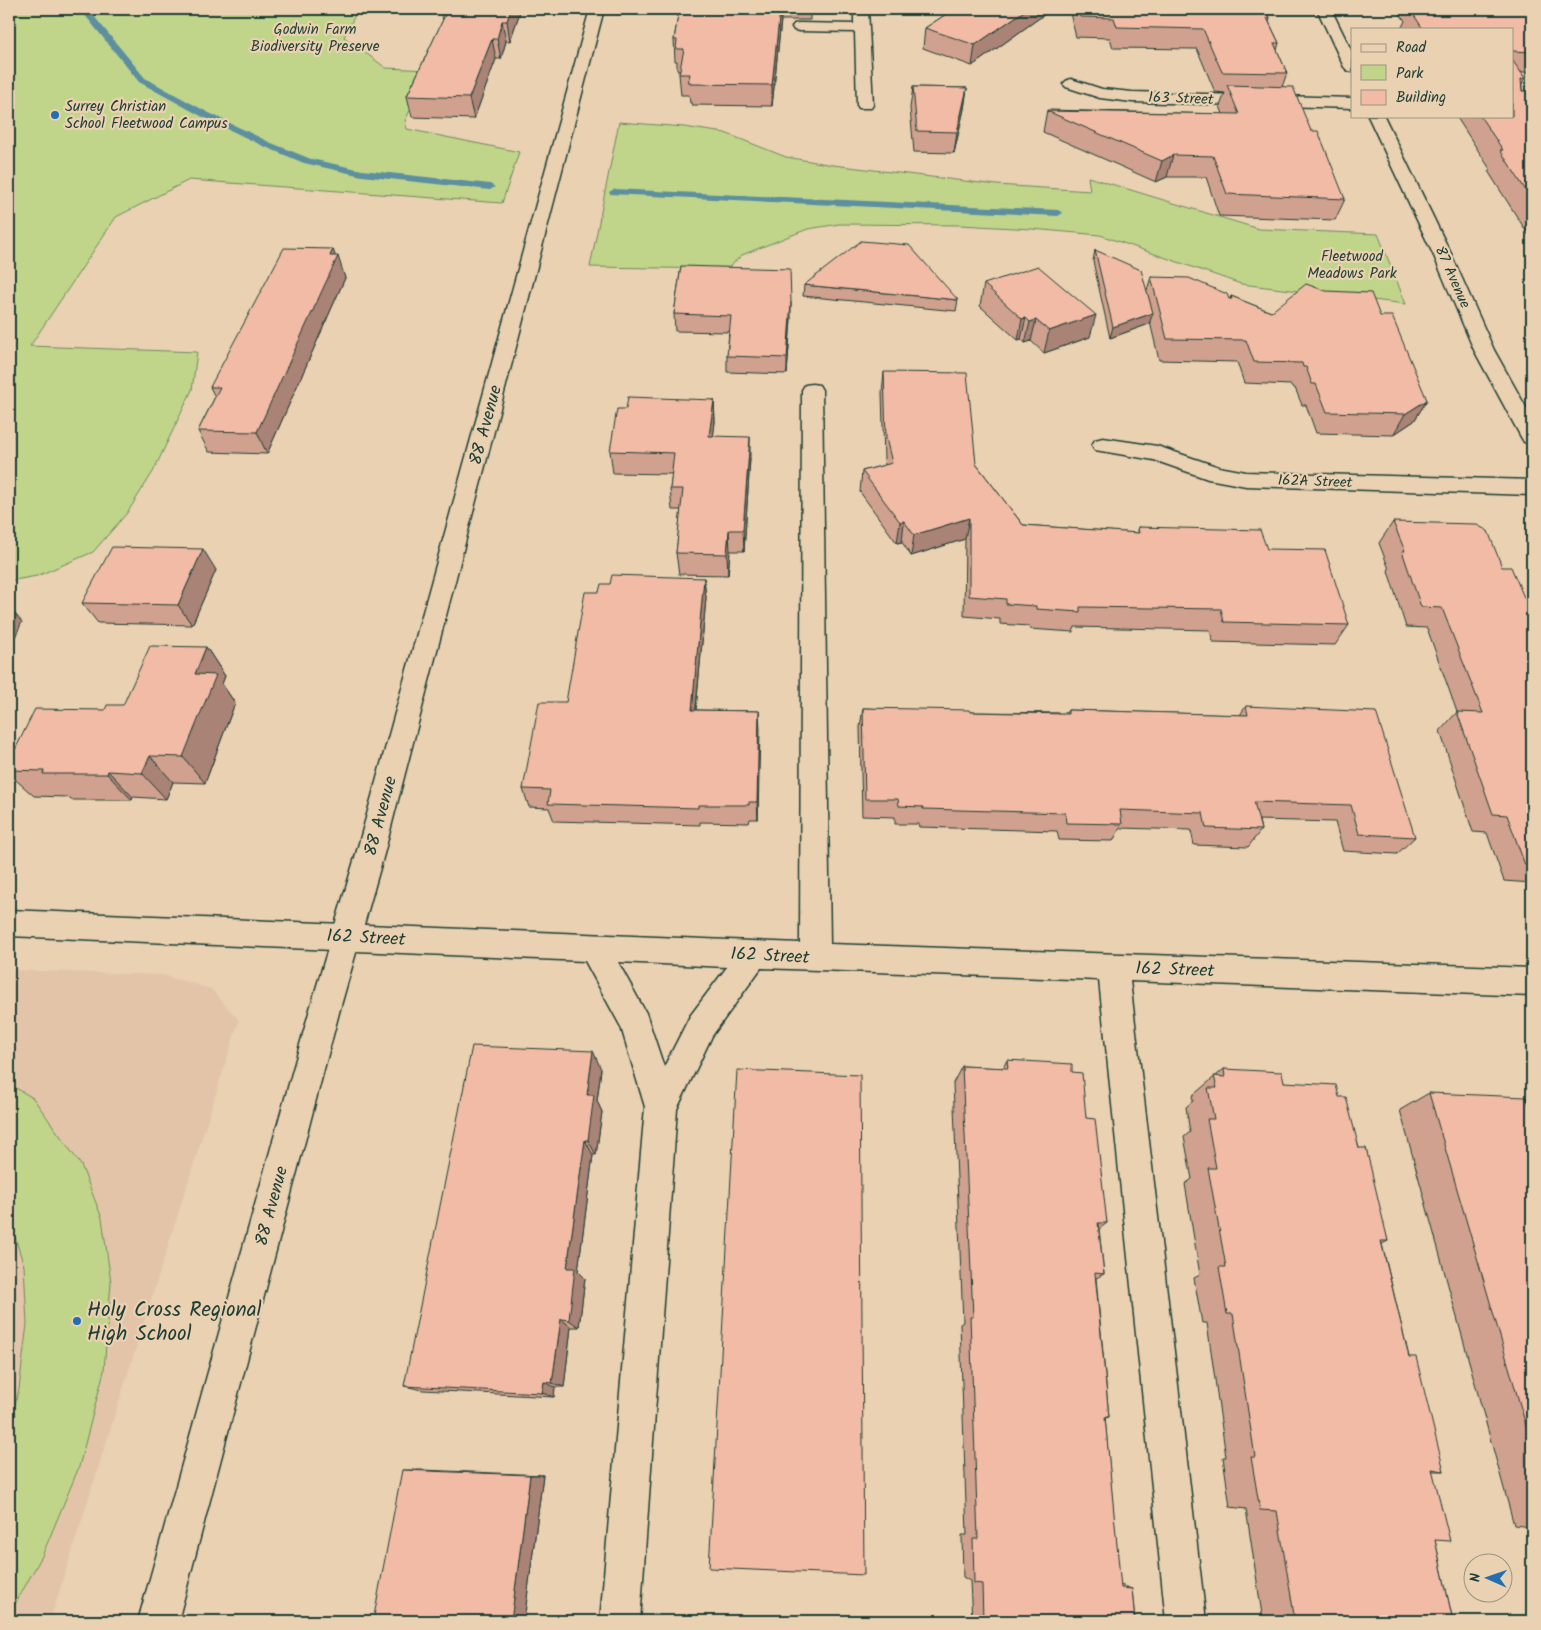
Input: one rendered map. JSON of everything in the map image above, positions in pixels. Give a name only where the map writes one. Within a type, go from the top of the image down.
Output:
[{"type":"street","name":"88 Avenue","points":[[158,1621],[597,9]]},
{"type":"street","points":[[860,9],[865,105]]},
{"type":"street","points":[[1324,9],[1351,65]]},
{"type":"street","points":[[799,27],[861,28]]},
{"type":"street","name":"163 Street","points":[[1071,84],[1100,92],[1132,97],[1351,103]]},
{"type":"street","name":"87 Avenue","points":[[1377,118],[1443,256],[1484,350],[1532,437]]},
{"type":"street","points":[[812,390],[815,958]]},
{"type":"street","name":"162A Street","points":[[1103,445],[1157,454],[1216,474],[1246,479],[1532,488]]},
{"type":"street","name":"162 Street","points":[[9,923],[346,936],[815,958],[1114,966],[1530,988]]},
{"type":"street","points":[[594,948],[635,1023],[661,1107]]},
{"type":"street","points":[[620,1621],[661,1107],[701,1026],[754,954]]},
{"type":"street","points":[[1114,966],[1186,1621]]},
{"type":"shaded area","name":"Holy Cross Regional High School","points":[[9,970],[162,975],[211,989],[239,1020],[50,1621],[9,1621]]},
{"type":"green space","name":"Godwin Farm Biodiversity Preserve","points":[[9,9],[358,9],[344,37],[386,68],[429,70],[405,121],[407,129],[519,152],[502,203],[189,180],[116,217],[30,346],[197,352],[192,390],[153,472],[127,513],[93,552],[37,576],[9,581]]},
{"type":"green space","name":"Fleetwood Meadows Park","points":[[619,122],[684,127],[725,133],[786,157],[833,165],[997,185],[1090,191],[1088,177],[1259,229],[1378,234],[1406,304],[1241,284],[1100,235],[960,225],[839,224],[808,229],[742,255],[727,269],[590,267]]},
{"type":"green space","points":[[9,1084],[33,1098],[81,1165],[102,1218],[111,1282],[104,1371],[79,1467],[42,1556],[9,1615],[9,1426],[19,1389],[27,1324],[24,1266],[9,1218]]},
{"type":"building","points":[[443,9],[511,9],[507,21],[502,21],[497,39],[492,39],[469,98],[407,96],[446,13],[441,13]]},
{"type":"building","points":[[679,9],[780,9],[772,85],[691,84],[691,82],[688,82],[690,74],[679,74],[684,49],[676,49],[677,40],[674,40]]},
{"type":"building","points":[[954,9],[1027,9],[975,45],[925,28]]},
{"type":"building","points":[[1078,9],[1266,9],[1270,18],[1267,18],[1279,43],[1274,43],[1287,73],[1222,72],[1203,29],[1117,27],[1114,18],[1080,17]]},
{"type":"building","points":[[1410,9],[1532,9],[1532,52],[1514,51],[1514,28],[1422,28]]},
{"type":"building","points":[[1514,63],[1525,78],[1521,79],[1522,91],[1532,91],[1532,200],[1500,150],[1503,150],[1481,118],[1514,118]]},
{"type":"building","points":[[1227,85],[1293,87],[1311,131],[1318,131],[1345,199],[1227,194],[1213,156],[1173,155],[1162,161],[1047,111],[1239,114]]},
{"type":"building","points":[[913,87],[967,88],[957,132],[917,131]]},
{"type":"building","points":[[861,241],[909,245],[958,300],[804,285]]},
{"type":"building","points":[[284,248],[333,249],[330,256],[338,256],[257,432],[198,431],[220,387],[210,387]]},
{"type":"building","points":[[1095,250],[1141,270],[1153,313],[1113,327]]},
{"type":"building","points":[[681,266],[790,269],[791,302],[787,358],[727,356],[731,316],[674,314]]},
{"type":"building","points":[[1038,266],[1096,315],[1049,331],[1036,320],[1030,322],[1026,318],[1022,319],[984,284]]},
{"type":"building","points":[[1151,277],[1189,278],[1227,294],[1229,299],[1232,299],[1231,296],[1271,312],[1306,284],[1326,291],[1371,293],[1380,316],[1392,316],[1427,400],[1405,414],[1327,412],[1316,384],[1312,384],[1306,367],[1303,367],[1302,363],[1254,362],[1246,340],[1167,339]]},
{"type":"building","points":[[884,372],[967,373],[976,464],[1023,525],[1139,533],[1138,527],[1260,530],[1267,549],[1325,550],[1349,625],[1224,622],[1221,609],[1080,607],[1080,612],[1036,609],[1036,606],[1006,604],[1006,599],[969,596],[969,518],[914,535],[904,521],[900,522],[862,471],[892,463],[886,438]]},
{"type":"building","points":[[628,397],[714,400],[709,436],[750,437],[743,530],[729,530],[727,554],[676,553],[683,489],[670,489],[674,453],[610,451],[617,409],[626,409]]},
{"type":"building","points":[[1393,522],[1475,524],[1488,531],[1502,567],[1511,567],[1532,616],[1532,865],[1525,865],[1507,815],[1493,814],[1457,712],[1483,713],[1442,608],[1421,607],[1402,551],[1405,551]]},
{"type":"building","points":[[112,547],[203,549],[178,605],[82,603]]},
{"type":"building","points":[[612,575],[704,578],[692,710],[759,711],[757,802],[749,802],[749,805],[698,805],[698,808],[548,804],[550,790],[523,789],[539,702],[566,702],[585,592],[599,592],[601,584],[610,584]]},
{"type":"building","points":[[150,646],[206,647],[195,674],[216,675],[183,757],[150,756],[142,773],[108,771],[107,774],[43,774],[44,771],[9,770],[9,762],[35,709],[105,710],[107,705],[123,705]]},
{"type":"building","points":[[1246,706],[1376,712],[1415,837],[1359,834],[1351,805],[1254,802],[1261,830],[1206,828],[1203,813],[1120,810],[1122,824],[1066,823],[1065,813],[923,809],[923,807],[899,806],[898,799],[865,799],[863,708],[1068,714],[1068,710],[1248,715]]},
{"type":"building","points":[[472,1046],[593,1051],[587,1095],[594,1095],[588,1140],[585,1140],[567,1268],[575,1268],[569,1320],[561,1319],[552,1383],[544,1382],[542,1393],[404,1386]]},
{"type":"building","points":[[1007,1060],[1072,1064],[1072,1072],[1082,1073],[1086,1118],[1095,1119],[1107,1223],[1098,1223],[1104,1274],[1095,1273],[1109,1417],[1105,1417],[1121,1588],[1132,1589],[1135,1621],[983,1621],[982,1584],[974,1583],[973,1539],[978,1539],[970,1317],[973,1317],[962,1066],[1008,1068]]},
{"type":"building","points":[[1224,1069],[1282,1072],[1284,1082],[1336,1085],[1339,1097],[1346,1097],[1359,1148],[1366,1148],[1388,1241],[1381,1241],[1409,1357],[1416,1357],[1444,1471],[1432,1469],[1450,1541],[1435,1540],[1453,1621],[1295,1621],[1277,1511],[1260,1510],[1251,1457],[1255,1457],[1233,1314],[1227,1314],[1219,1267],[1226,1267],[1208,1168],[1216,1168],[1207,1119],[1214,1119],[1208,1088],[1217,1088],[1214,1076],[1225,1077]]},
{"type":"building","points":[[737,1070],[860,1075],[864,1575],[709,1568]]},
{"type":"building","points":[[1429,1093],[1526,1097],[1532,1112],[1532,1446]]},
{"type":"building","points":[[402,1470],[530,1475],[511,1621],[373,1621]]},
{"type":"waterway","points":[[84,9],[142,80],[204,114],[266,144],[308,161],[362,173],[490,187]]},
{"type":"waterway","points":[[614,192],[1058,213]]},
{"type":"place","name":"Surrey Christian School Fleetwood Campus","points":[[55,115]]},
{"type":"place","name":"Holy Cross Regional High School","points":[[77,1321]]}]
